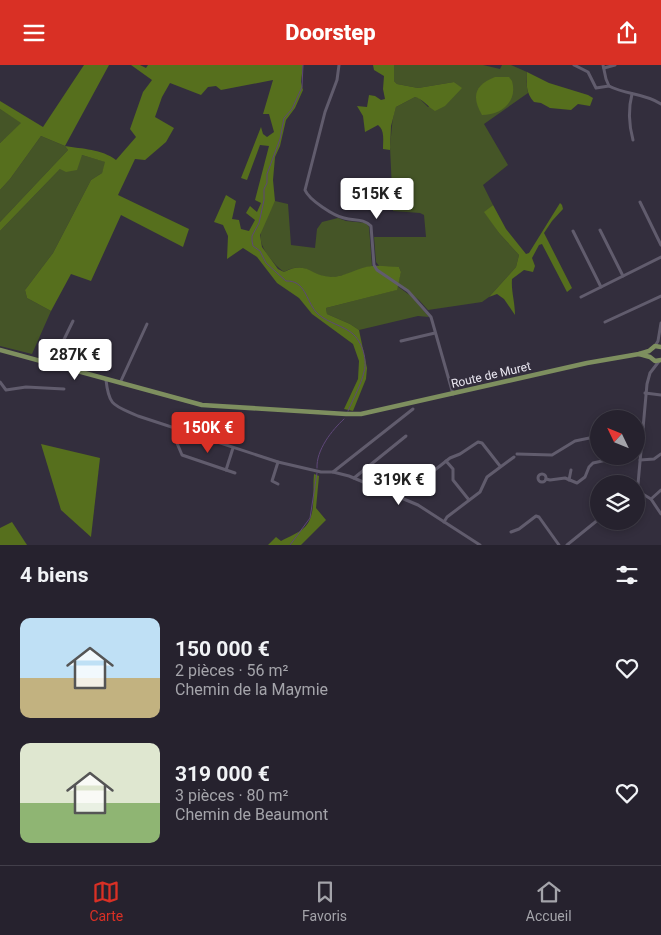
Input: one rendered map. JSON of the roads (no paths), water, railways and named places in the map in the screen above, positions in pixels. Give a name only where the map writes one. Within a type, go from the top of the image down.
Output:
[{"type":"main road","points":[[659,345],[651,356],[660,360]]},
{"type":"main road","name":"Route de Muret","points":[[0,350],[202,405],[346,415],[361,414],[586,363],[639,354],[651,356]]},
{"type":"street","points":[[339,65],[337,81],[326,112],[305,190],[310,197],[340,217],[364,221],[371,227],[374,265],[377,270],[414,296],[431,317],[452,393]]},
{"type":"street","points":[[574,65],[588,72],[596,88],[610,86],[653,99],[661,104]]},
{"type":"street","points":[[610,86],[606,79],[604,67],[615,65]]},
{"type":"street","points":[[632,94],[630,122],[633,140]]},
{"type":"street","points":[[640,202],[661,245]]},
{"type":"street","points":[[600,229],[622,276]]},
{"type":"street","points":[[574,231],[601,287]]},
{"type":"street","points":[[580,297],[661,257]]},
{"type":"street","points":[[605,322],[661,295]]},
{"type":"street","points":[[57,365],[55,358],[72,321]]},
{"type":"street","points":[[659,345],[661,323]]},
{"type":"street","points":[[120,383],[147,324]]},
{"type":"street","points":[[402,341],[436,333]]},
{"type":"street","points":[[651,356],[654,366]]},
{"type":"street","points":[[644,410],[648,378],[654,366],[660,360]]},
{"type":"street","points":[[106,380],[108,396],[116,407],[176,429],[278,462],[316,471],[333,472],[353,478],[411,502],[480,545]]},
{"type":"street","points":[[0,381],[6,390],[26,387],[64,389]]},
{"type":"street","points":[[645,393],[661,395]]},
{"type":"street","points":[[333,472],[413,409]]},
{"type":"street","points":[[176,429],[174,436],[184,456],[235,473]]},
{"type":"street","points":[[353,478],[406,436]]},
{"type":"street","points":[[444,522],[447,517],[481,490],[487,477],[516,455],[552,455],[575,441],[590,438]]},
{"type":"street","points":[[431,473],[476,442],[480,442],[500,466]]},
{"type":"street","points":[[226,470],[233,448]]},
{"type":"street","points":[[645,460],[652,460],[661,454]]},
{"type":"street","points":[[446,461],[453,469],[453,479],[470,500]]},
{"type":"street","points":[[278,462],[272,481],[278,484]]},
{"type":"street","points":[[546,479],[550,481],[564,477],[577,483],[585,477],[591,465]]},
{"type":"street","points":[[569,480],[571,470]]},
{"type":"street","points":[[651,499],[661,490]]},
{"type":"street","points":[[645,495],[651,499],[661,514]]},
{"type":"street","points":[[511,532],[519,529],[536,516],[539,517],[560,545]]},
{"type":"street","points":[[567,545],[590,526]]},
{"type":"waterway","points":[[303,65],[302,87],[292,109],[284,118],[280,139],[267,174],[259,223],[252,236],[252,241],[253,246],[260,251],[266,263],[286,281],[301,287],[319,315],[349,331],[360,343],[365,367],[361,382],[348,411]]},
{"type":"waterway","points":[[317,468],[317,461],[322,447],[344,419]]},
{"type":"waterway","points":[[290,545],[310,518],[317,473]]}]
